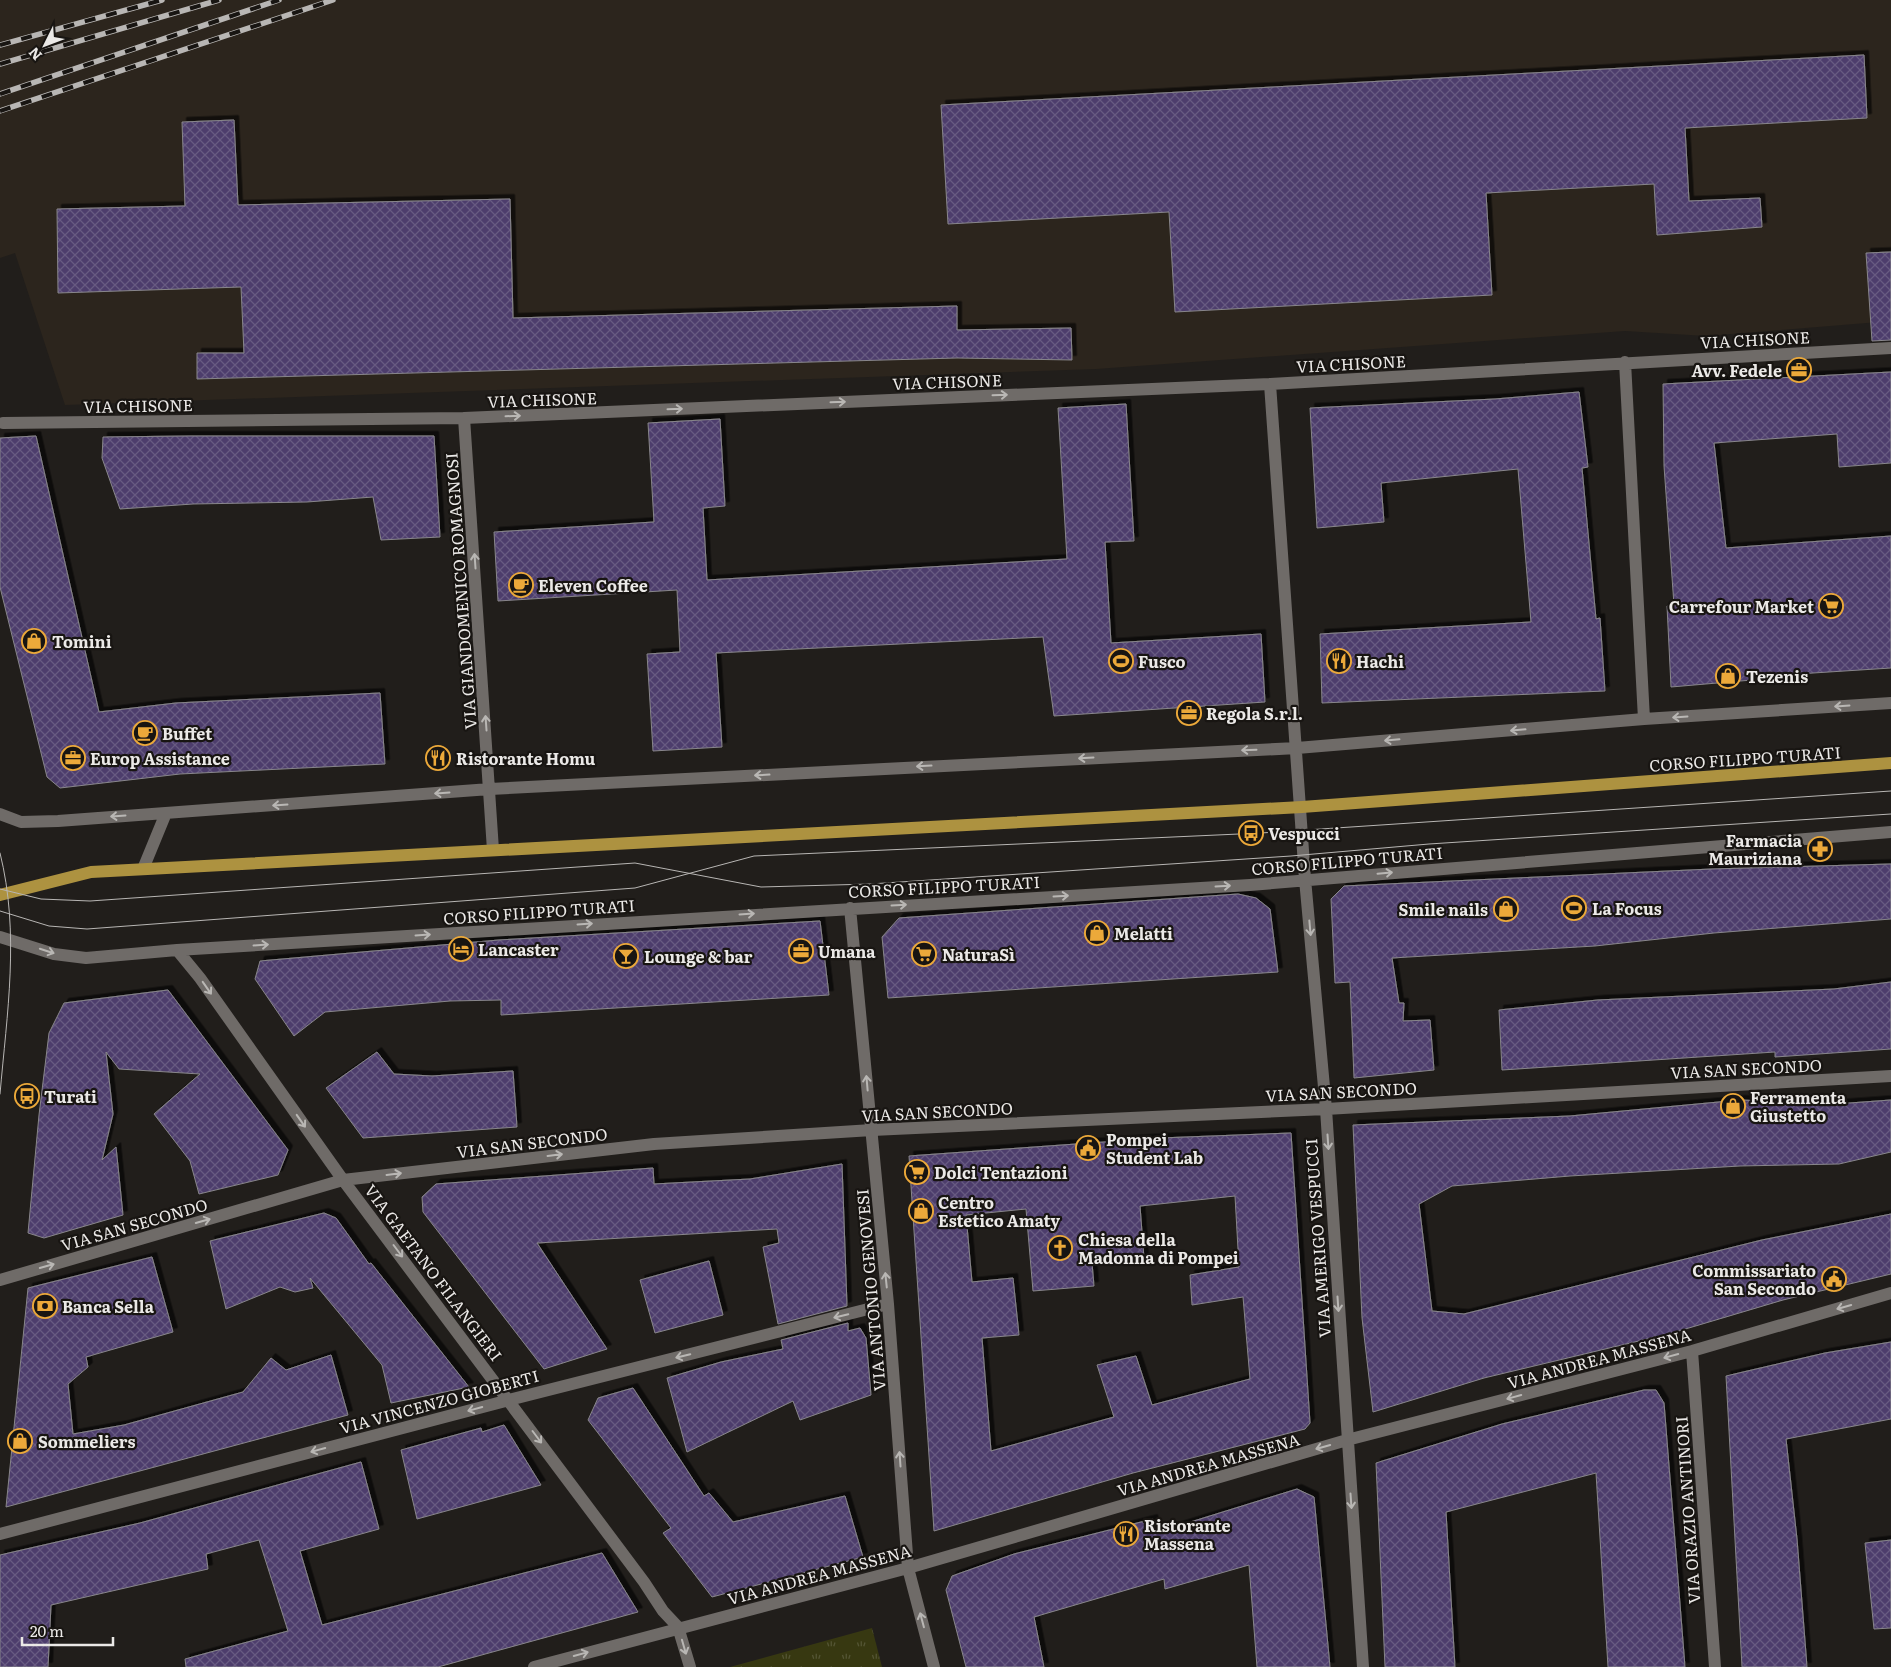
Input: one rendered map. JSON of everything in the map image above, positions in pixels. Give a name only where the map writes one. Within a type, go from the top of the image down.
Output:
[{"type":"main road","name":"CORSO FILIPPO TURATI","points":[[0,895],[91,872],[1302,807],[1891,763]]},
{"type":"street","name":"VIA CHISONE","points":[[3,423],[464,418],[1270,384],[1891,348]]},
{"type":"street","points":[[1625,362],[1644,719]]},
{"type":"street","points":[[1270,384],[1302,807]]},
{"type":"street","name":"VIA GIANDOMENICO ROMAGNOSI","points":[[464,418],[493,850]]},
{"type":"street","points":[[0,814],[21,822],[490,789],[1297,748],[1644,719],[1891,702]]},
{"type":"street","name":"VIA AMERIGO VESPUCCI","points":[[1302,807],[1306,879],[1326,1109],[1363,1667]]},
{"type":"street","points":[[144,869],[166,813]]},
{"type":"street","name":"CORSO FILIPPO TURATI","points":[[0,937],[54,954],[86,958],[177,950],[1231,886],[1891,832]]},
{"type":"street","name":"VIA ANTONIO GENOVESI","points":[[850,908],[888,1304],[908,1568],[934,1667]]},
{"type":"street","name":"VIA GAETANO FILANGIERI","points":[[177,950],[200,978],[343,1180],[509,1400],[644,1582],[663,1611],[678,1627],[690,1667]]},
{"type":"street","name":"VIA SAN SECONDO","points":[[0,1280],[343,1180],[654,1144],[872,1130],[1326,1109],[1891,1076]]},
{"type":"street","name":"VIA ANDREA MASSENA","points":[[534,1667],[678,1627],[908,1568],[1347,1440],[1692,1351],[1891,1293]]},
{"type":"street","name":"VIA VINCENZO GIOBERTI","points":[[0,1534],[509,1400],[888,1304]]},
{"type":"street","name":"VIA ORAZIO ANTINORI","points":[[1692,1351],[1715,1667]]},
{"type":"shaded area","points":[[0,0],[1891,0],[1891,321],[1706,336],[1625,331],[1096,369],[65,405],[15,253],[0,258]]},
{"type":"green space","points":[[872,1628],[882,1667],[730,1667]]},
{"type":"building","points":[[1864,55],[1867,118],[1685,128],[1689,201],[1760,198],[1762,227],[1657,235],[1654,184],[1486,193],[1492,295],[1175,312],[1169,212],[948,224],[941,105]]},
{"type":"building","points":[[234,120],[238,205],[510,199],[513,318],[957,306],[957,330],[1071,328],[1072,360],[957,358],[197,379],[197,353],[244,353],[241,287],[58,293],[57,209],[185,206],[182,122]]},
{"type":"building","points":[[1891,252],[1891,340],[1872,341],[1866,253]]},
{"type":"building","points":[[1891,372],[1891,463],[1839,467],[1837,434],[1714,443],[1726,548],[1891,536],[1891,668],[1751,677],[1752,680],[1671,687],[1667,606],[1674,605],[1664,466],[1663,384]]},
{"type":"building","points":[[1579,392],[1588,467],[1582,468],[1596,619],[1600,618],[1605,691],[1322,703],[1320,634],[1531,622],[1518,469],[1381,483],[1384,522],[1317,528],[1310,408],[1495,399]]},
{"type":"building","points":[[1126,404],[1134,541],[1105,542],[1111,643],[1261,634],[1265,702],[1054,716],[1043,637],[716,653],[722,747],[653,751],[647,654],[680,652],[677,590],[498,601],[494,532],[654,522],[648,423],[720,419],[725,506],[703,508],[707,580],[1067,559],[1058,408]]},
{"type":"building","points":[[36,436],[99,712],[176,703],[380,693],[385,764],[180,774],[60,788],[47,777],[0,587],[0,438]]},
{"type":"building","points":[[434,436],[440,537],[381,540],[373,497],[307,502],[193,504],[120,509],[102,458],[103,437]]},
{"type":"building","points":[[1891,864],[1891,919],[1714,933],[1595,946],[1392,958],[1399,1003],[1404,1003],[1403,1021],[1430,1020],[1434,1070],[1354,1078],[1350,982],[1335,983],[1331,899],[1344,886],[1712,869]]},
{"type":"building","points":[[1238,894],[1256,898],[1270,909],[1278,972],[888,998],[882,937],[899,918]]},
{"type":"building","points":[[820,921],[829,995],[501,1015],[501,1000],[450,1001],[325,1012],[294,1036],[255,979],[260,961],[499,940]]},
{"type":"building","points":[[1891,982],[1891,1049],[1775,1057],[1775,1052],[1502,1070],[1499,1010],[1598,1000],[1834,989]]},
{"type":"building","points":[[168,990],[288,1150],[278,1175],[199,1194],[190,1161],[154,1114],[200,1074],[119,1069],[106,1052],[113,1114],[102,1160],[116,1147],[123,1215],[44,1238],[28,1233],[49,1033],[64,1003]]},
{"type":"building","points":[[377,1052],[394,1074],[432,1076],[513,1071],[517,1127],[363,1138],[326,1088]]},
{"type":"building","points":[[1740,1100],[1836,1104],[1891,1100],[1891,1152],[1839,1164],[1740,1166],[1570,1176],[1452,1186],[1419,1204],[1432,1311],[1464,1314],[1762,1240],[1891,1214],[1891,1274],[1783,1300],[1672,1333],[1484,1378],[1373,1412],[1362,1318],[1353,1125],[1570,1116]]},
{"type":"building","points":[[1291,1133],[1310,1423],[1305,1429],[1133,1473],[934,1531],[909,1156],[1160,1138]],"holes":[[[1235,1196],[1239,1267],[1190,1275],[1192,1305],[1243,1297],[1250,1379],[1152,1405],[1136,1356],[1097,1365],[1114,1417],[991,1451],[982,1338],[1019,1335],[1013,1278],[972,1282],[966,1215],[1026,1209],[1033,1291],[1094,1286],[1092,1263],[1144,1259],[1140,1206]]]},
{"type":"building","points":[[842,1164],[847,1306],[778,1324],[763,1247],[779,1243],[777,1229],[537,1243],[607,1349],[544,1369],[423,1212],[422,1197],[436,1184],[653,1168],[654,1184],[750,1179]]},
{"type":"building","points":[[324,1213],[336,1218],[369,1264],[371,1263],[469,1387],[391,1403],[382,1365],[310,1278],[313,1288],[295,1292],[280,1287],[226,1309],[210,1241]]},
{"type":"building","points":[[152,1257],[173,1332],[86,1357],[88,1367],[68,1384],[73,1434],[124,1425],[243,1392],[271,1358],[286,1370],[331,1355],[348,1415],[6,1507],[28,1288]]},
{"type":"building","points":[[709,1261],[723,1315],[655,1333],[640,1280]]},
{"type":"building","points":[[848,1323],[848,1331],[860,1328],[866,1338],[871,1395],[800,1420],[793,1401],[687,1452],[667,1378],[721,1362],[783,1349],[781,1340]]},
{"type":"building","points":[[1891,1342],[1891,1419],[1786,1439],[1797,1539],[1807,1667],[1742,1667],[1726,1376],[1825,1353]]},
{"type":"building","points":[[633,1388],[704,1496],[709,1493],[733,1522],[845,1496],[863,1557],[712,1597],[663,1533],[671,1528],[588,1420],[598,1398]]},
{"type":"building","points":[[1644,1390],[1656,1390],[1664,1403],[1685,1667],[1608,1667],[1596,1473],[1446,1512],[1455,1667],[1385,1667],[1376,1463],[1502,1424]]},
{"type":"building","points":[[504,1425],[541,1485],[417,1519],[401,1450],[481,1428],[482,1432]]},
{"type":"building","points":[[361,1462],[379,1529],[300,1551],[322,1625],[602,1553],[638,1612],[438,1667],[186,1667],[185,1659],[288,1631],[259,1540],[206,1554],[208,1569],[51,1605],[48,1667],[0,1667],[0,1555],[140,1523]]},
{"type":"building","points":[[1297,1489],[1314,1497],[1330,1667],[1257,1667],[1249,1565],[1165,1589],[1164,1579],[1034,1617],[1044,1667],[966,1667],[946,1590],[952,1576],[1014,1554],[1153,1519],[1155,1533]]},
{"type":"building","points":[[1891,1540],[1891,1628],[1874,1629],[1865,1543]]},
{"type":"tram line","points":[[0,911],[49,926],[87,929],[635,888],[754,856],[1261,833],[1891,791]]},
{"type":"tram line","points":[[0,889],[41,899],[90,901],[635,863],[761,887],[870,884],[1291,856],[1429,844],[1891,814]]},
{"type":"tram line","points":[[0,853],[6,883],[11,943],[0,1094]]},
{"type":"railway","points":[[0,45],[162,0]]},
{"type":"railway","points":[[0,64],[219,0]]},
{"type":"railway","points":[[0,94],[279,0]]},
{"type":"railway","points":[[0,111],[333,0]]},
{"type":"place","name":"Avv. Fedele","points":[[1799,370]]},
{"type":"place","name":"Eleven Coffee","points":[[521,585]]},
{"type":"place","name":"Carrefour Market","points":[[1831,606]]},
{"type":"place","name":"Tomini","points":[[34,641]]},
{"type":"place","name":"Fusco","points":[[1121,661]]},
{"type":"place","name":"Hachi","points":[[1339,661]]},
{"type":"place","name":"Tezenis","points":[[1728,676]]},
{"type":"place","name":"Regola S.r.l.","points":[[1189,713]]},
{"type":"place","name":"Buffet","points":[[145,733]]},
{"type":"place","name":"Europ Assistance","points":[[73,758]]},
{"type":"place","name":"Ristorante Homu","points":[[438,758]]},
{"type":"place","name":"Vespucci","points":[[1251,833]]},
{"type":"place","name":"Farmacia Mauriziana","points":[[1820,849]]},
{"type":"place","name":"La Focus","points":[[1574,908]]},
{"type":"place","name":"Smile nails","points":[[1506,909]]},
{"type":"place","name":"Melatti","points":[[1097,933]]},
{"type":"place","name":"Lancaster","points":[[461,949]]},
{"type":"place","name":"Umana","points":[[801,951]]},
{"type":"place","name":"NaturaSì","points":[[924,954]]},
{"type":"place","name":"Lounge & bar","points":[[626,956]]},
{"type":"place","name":"Turati","points":[[27,1096]]},
{"type":"place","name":"Ferramenta Giustetto","points":[[1733,1106]]},
{"type":"place","name":"Pompei Student Lab","points":[[1088,1148]]},
{"type":"place","name":"Dolci Tentazioni","points":[[917,1172]]},
{"type":"place","name":"Centro Estetico Amaty","points":[[921,1211]]},
{"type":"place","name":"Chiesa della Madonna di Pompei","points":[[1060,1248]]},
{"type":"place","name":"Commissariato San Secondo","points":[[1834,1279]]},
{"type":"place","name":"Banca Sella","points":[[45,1306]]},
{"type":"place","name":"Sommeliers","points":[[20,1441]]},
{"type":"place","name":"Ristorante Massena","points":[[1126,1534]]}]
